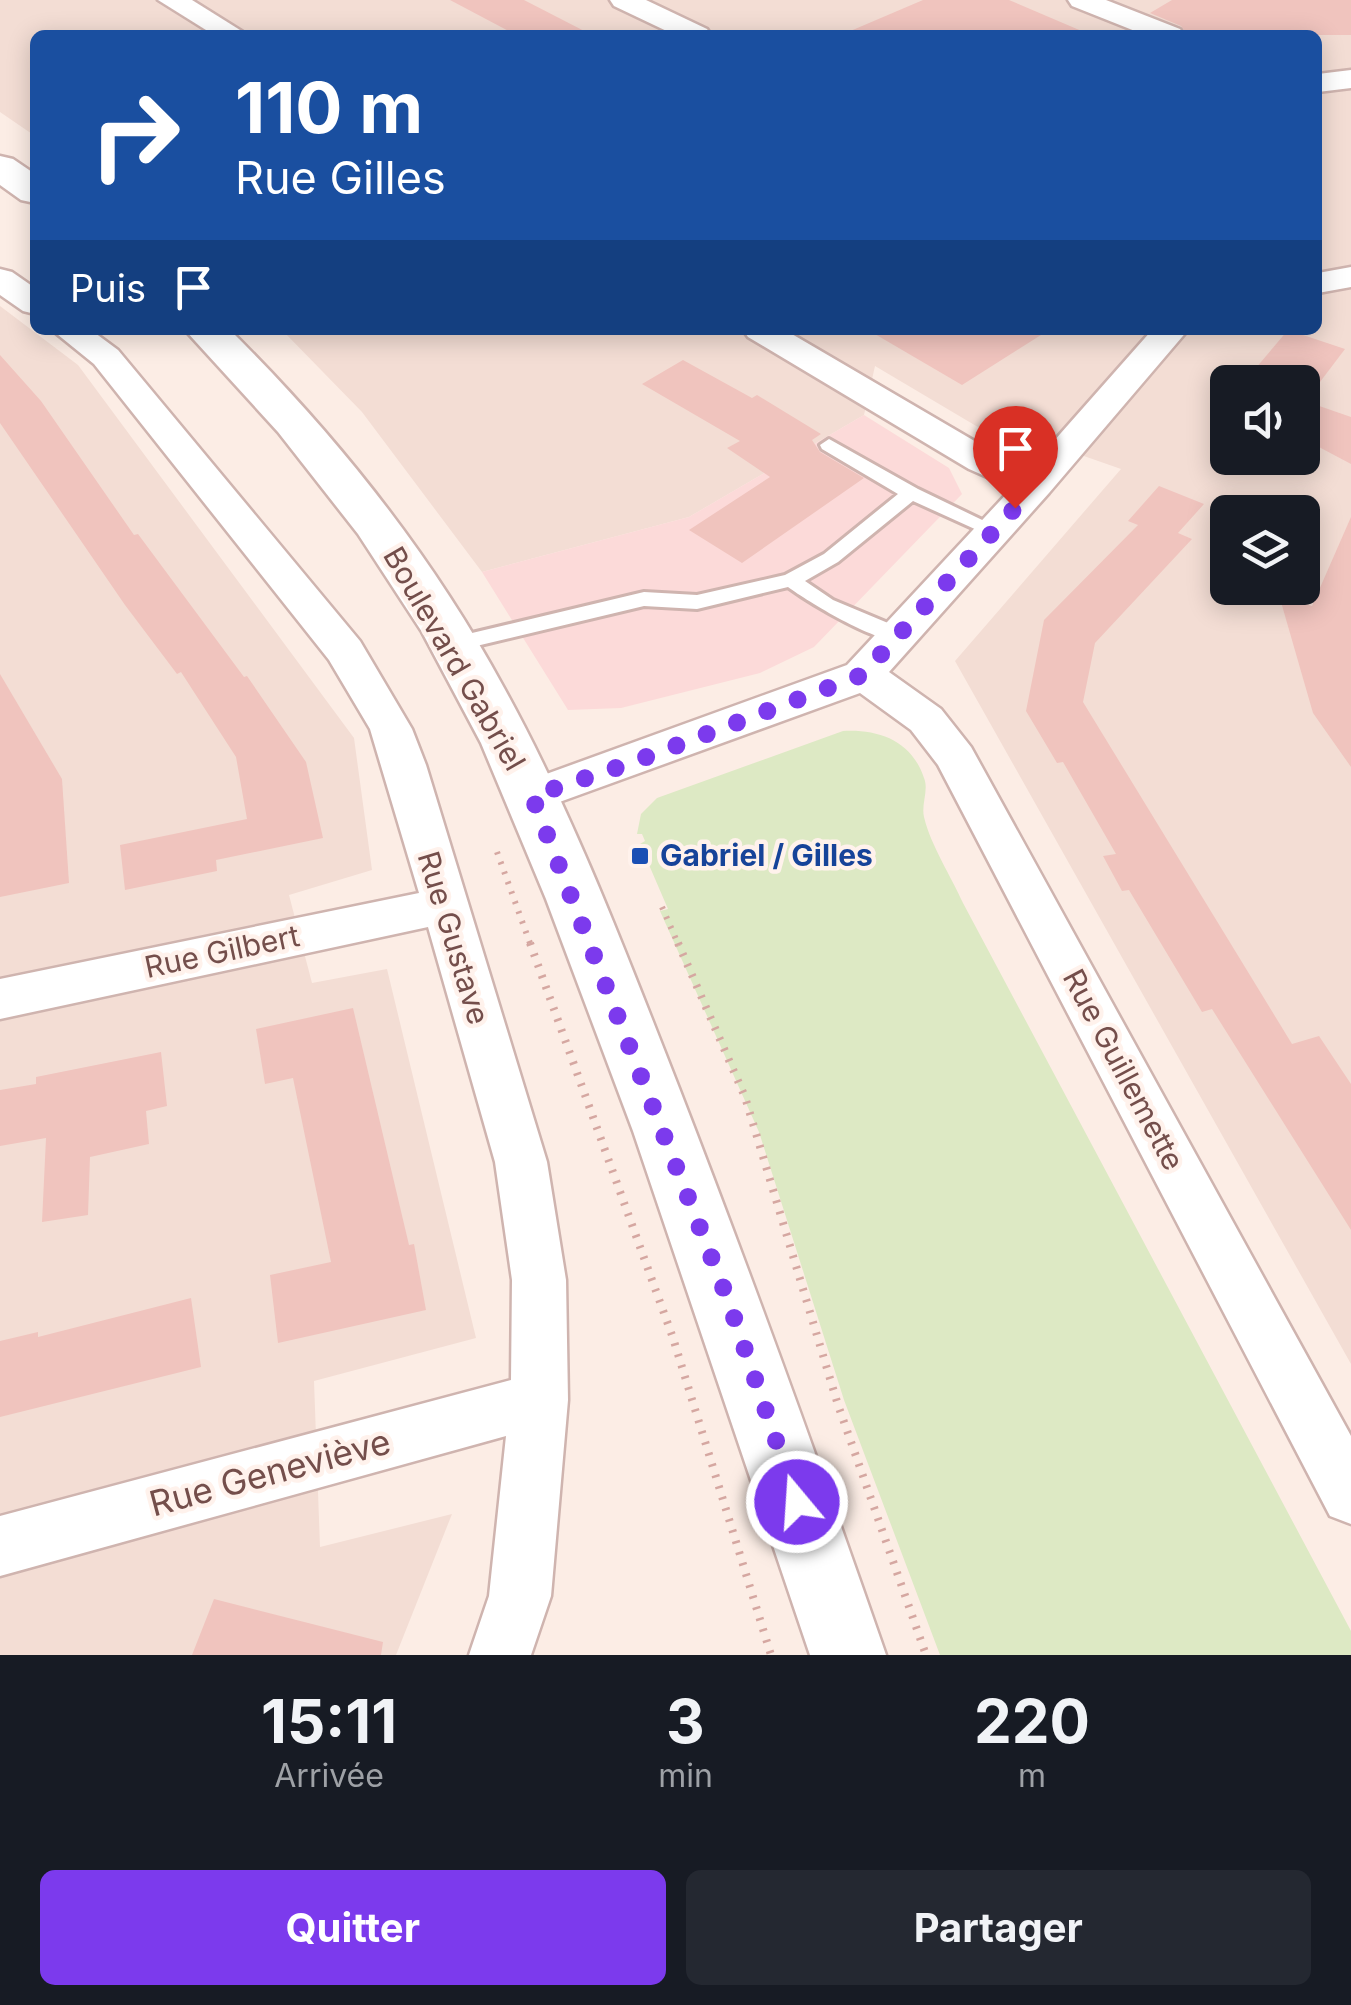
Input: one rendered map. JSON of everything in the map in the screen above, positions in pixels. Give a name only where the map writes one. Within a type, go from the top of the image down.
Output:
[{"type":"street","points":[[172,0],[225,30]]},
{"type":"street","points":[[624,0],[687,30]]},
{"type":"street","points":[[1082,0],[1157,30]]},
{"type":"street","points":[[1322,82],[1351,78]]},
{"type":"street","points":[[0,167],[30,188]]},
{"type":"street","points":[[1322,282],[1351,277]]},
{"type":"street","points":[[0,278],[30,300]]},
{"type":"street","name":"Rue Gustave","points":[[76,335],[106,358],[346,651],[396,739],[521,1162],[540,1280],[540,1400],[520,1596],[500,1655]]},
{"type":"street","name":"Boulevard Gabriel","points":[[211,335],[328,462],[386,540],[505,740],[532,796],[728,1300],[848,1655]]},
{"type":"street","points":[[769,335],[982,460],[1036,485]]},
{"type":"street","points":[[532,796],[628,764],[862,675],[1167,335]]},
{"type":"street","name":"Rue Guillemette","points":[[862,675],[918,709],[956,758],[1343,1465]]},
{"type":"street","name":"Rue Gilbert","points":[[0,999],[444,906]]},
{"type":"street","name":"Rue Geneviève","points":[[0,1546],[540,1400]]},
{"type":"lane","points":[[829,445],[911,494],[994,531]]},
{"type":"lane","points":[[451,644],[644,599],[697,602],[791,580],[831,558],[911,494]]},
{"type":"lane","points":[[791,580],[826,605],[900,636]]},
{"type":"path","points":[[492,838],[673,1338],[771,1655]]},
{"type":"path","points":[[662,907],[745,1097],[838,1405],[926,1655]]},
{"type":"shaded area","points":[[0,0],[1351,0],[1351,1364],[955,661],[1121,469],[1021,434],[988,433],[875,366],[864,415],[689,517],[482,572],[362,412],[287,335],[1322,335],[1322,30],[30,30],[30,133],[0,112]]},
{"type":"shaded area","points":[[0,306],[30,329],[30,335],[38,335],[78,365],[354,738],[372,870],[289,895],[312,983],[387,969],[476,1338],[314,1381],[320,1547],[452,1514],[396,1655],[0,1655]]},
{"type":"shaded area","points":[[864,415],[949,468],[962,494],[814,647],[760,673],[621,708],[568,710],[482,572],[689,517]]},
{"type":"green space","points":[[843,731],[869,732],[893,740],[919,765],[925,783],[924,817],[936,850],[1351,1631],[1351,1655],[940,1655],[844,1400],[759,1132],[660,911],[668,909],[640,844],[645,841],[642,834],[637,834],[641,814],[657,798]]},
{"type":"building","points":[[450,0],[524,0],[582,30],[507,30]]},
{"type":"building","points":[[923,0],[1009,0],[1079,30],[853,30]]},
{"type":"building","points":[[1172,0],[1351,0],[1351,35],[1322,35],[1322,30],[1184,30],[1150,13]]},
{"type":"building","points":[[877,335],[1041,335],[962,385]]},
{"type":"building","points":[[1284,335],[1303,335],[1345,349],[1320,382],[1320,365],[1258,365]]},
{"type":"building","points":[[0,355],[41,401],[134,535],[138,534],[247,676],[306,762],[323,838],[216,860],[217,871],[125,890],[120,845],[247,819],[236,757],[181,672],[177,674],[125,605],[0,423]]},
{"type":"building","points":[[683,360],[752,398],[757,395],[821,434],[812,440],[820,452],[864,478],[742,563],[689,530],[770,477],[727,448],[740,441],[642,384]]},
{"type":"building","points":[[1320,406],[1351,417],[1351,464],[1320,448]]},
{"type":"building","points":[[1159,486],[1204,504],[1178,533],[1192,539],[1095,643],[1083,702],[1292,1044],[1319,1036],[1351,1084],[1351,1230],[1212,1009],[1202,1012],[1129,890],[1122,891],[1103,856],[1116,854],[1063,762],[1057,763],[1026,711],[1044,620],[1138,525],[1128,521]]},
{"type":"building","points":[[1351,517],[1351,767],[1313,713],[1282,605],[1320,605],[1320,588]]},
{"type":"building","points":[[0,674],[62,779],[69,883],[0,897]]},
{"type":"building","points":[[353,1008],[409,1245],[414,1244],[426,1310],[278,1343],[270,1275],[331,1262],[293,1078],[265,1084],[256,1029]]},
{"type":"building","points":[[161,1052],[167,1106],[146,1111],[149,1144],[90,1157],[88,1215],[42,1222],[46,1138],[0,1146],[0,1090],[36,1084],[36,1077]]},
{"type":"building","points":[[191,1298],[201,1367],[0,1417],[0,1341],[38,1332],[38,1337]]},
{"type":"building","points":[[214,1599],[383,1642],[381,1655],[192,1655]]},
{"type":"place","name":"Gabriel / Gilles","points":[[640,856]]},
{"type":"route","points":[[797,1502],[728,1300],[532,796],[836,688],[862,675],[1015,508]]}]
